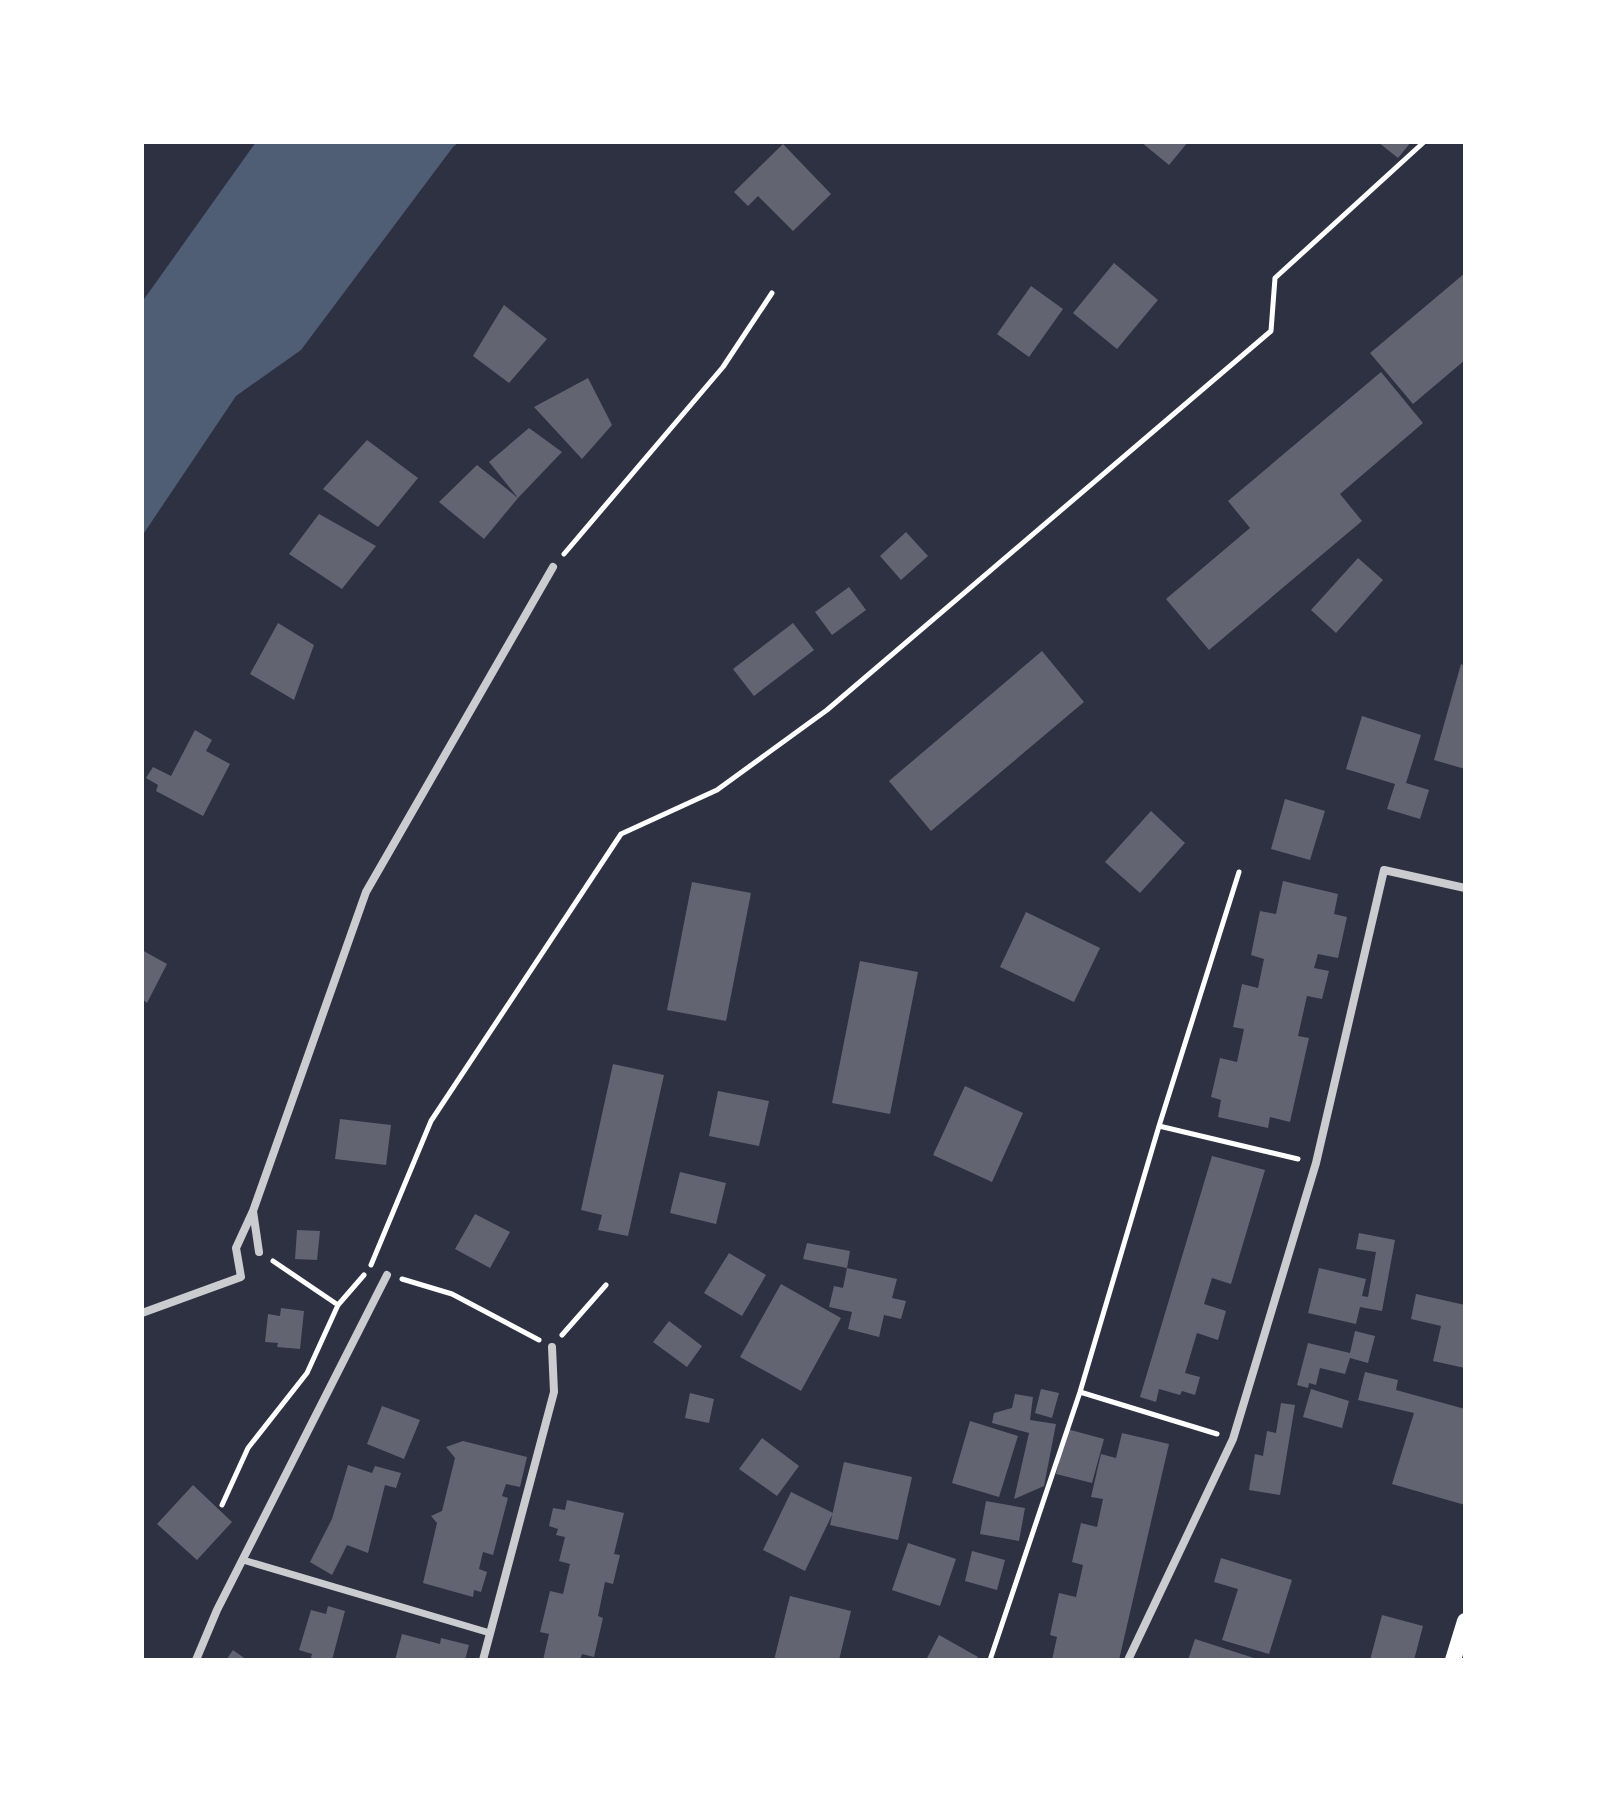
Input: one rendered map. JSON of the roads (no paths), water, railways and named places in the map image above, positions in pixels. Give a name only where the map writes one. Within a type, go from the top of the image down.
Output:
[{"type":"main road","points":[[1453,1660],[1465,1621]]},
{"type":"street","points":[[142,1313],[241,1277],[236,1248],[253,1211],[366,892],[553,567]]},
{"type":"street","points":[[1128,1660],[1233,1439],[1316,1163],[1384,870],[1465,888]]},
{"type":"street","points":[[253,1211],[259,1252]]},
{"type":"street","points":[[196,1660],[217,1610],[387,1275]]},
{"type":"street","points":[[483,1660],[554,1392],[552,1347]]},
{"type":"street","points":[[243,1560],[490,1633]]},
{"type":"water","points":[[256,142],[459,142],[301,350],[236,396],[142,536],[142,302]]}]
